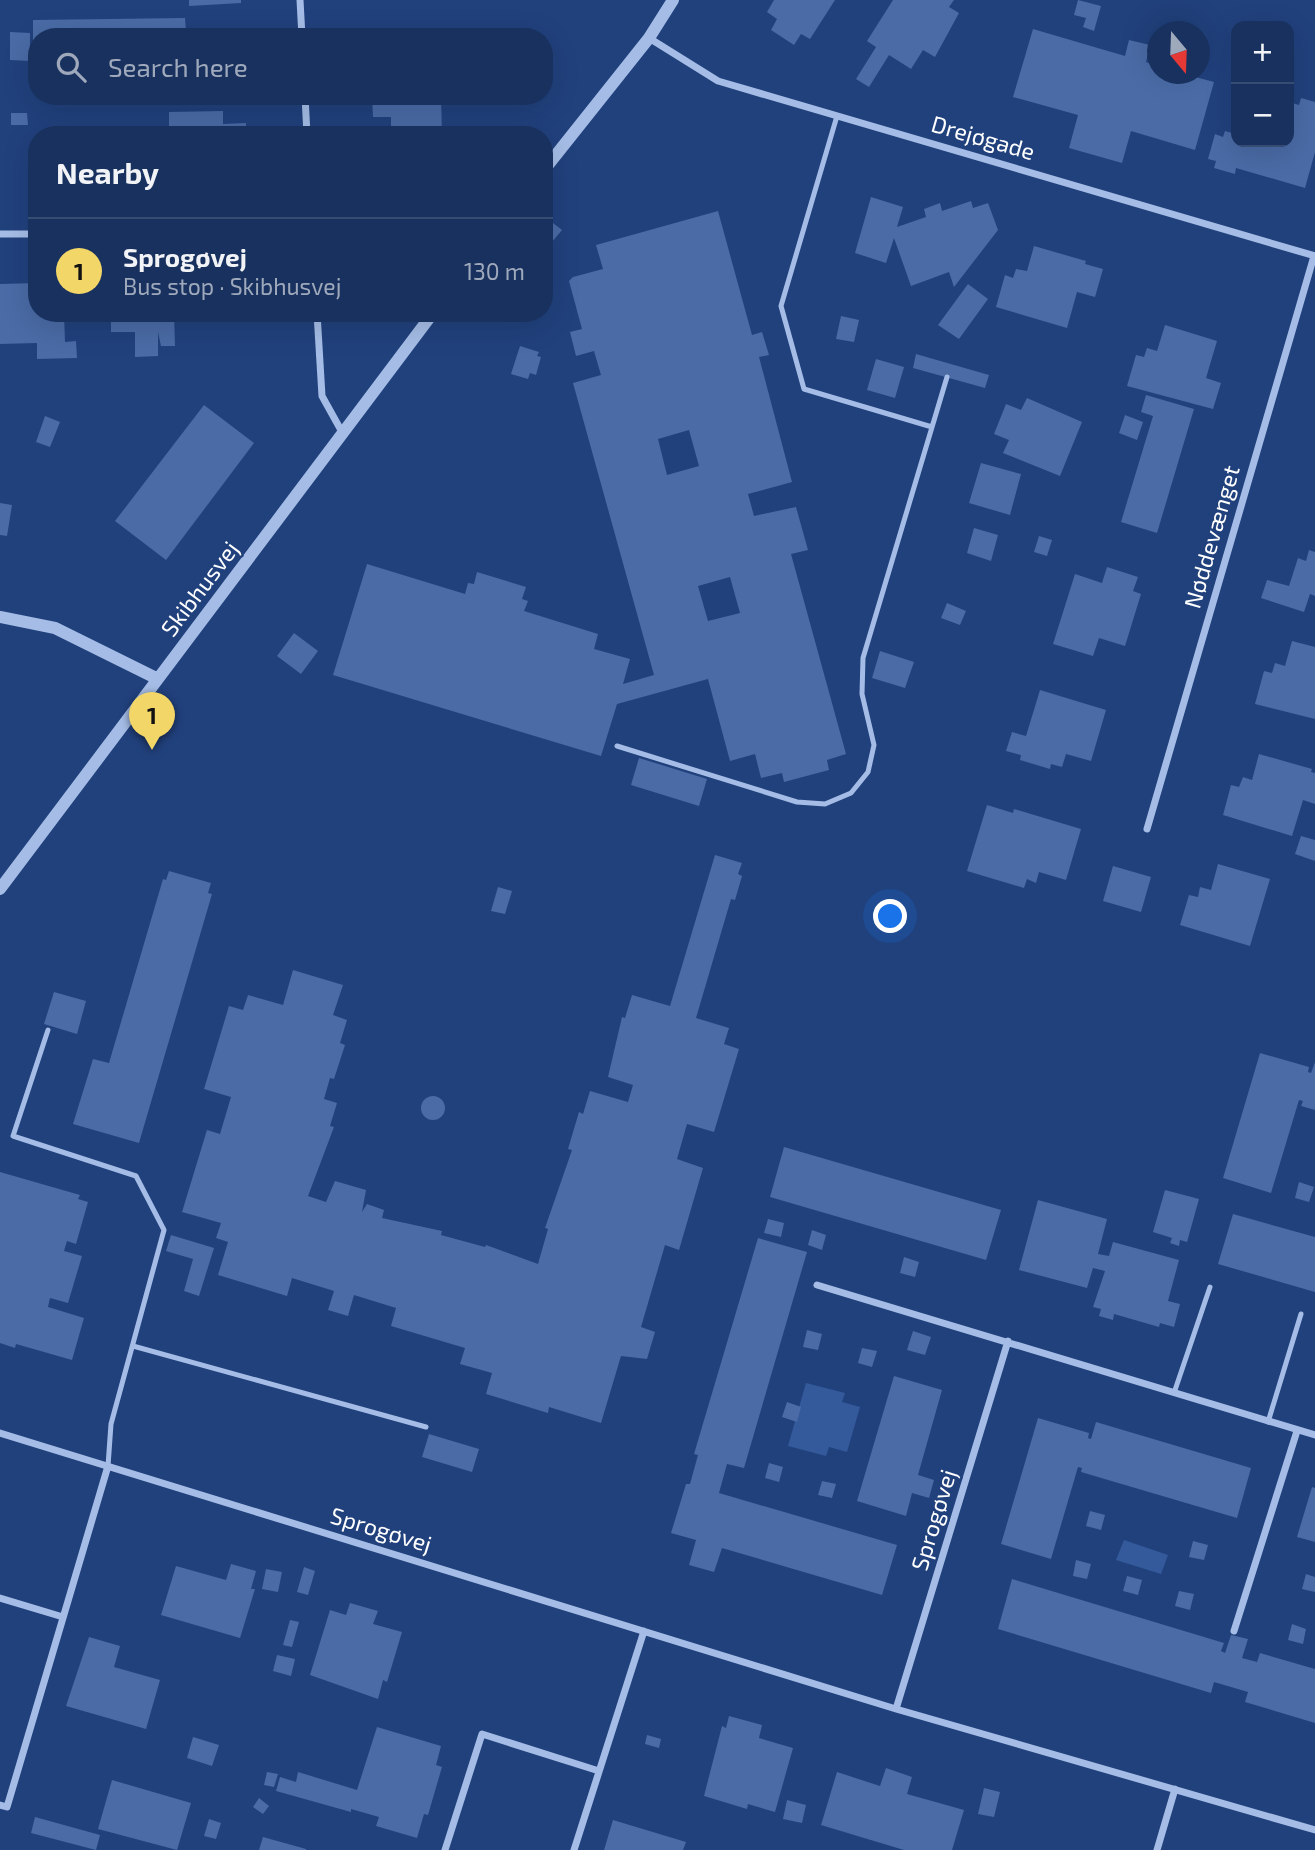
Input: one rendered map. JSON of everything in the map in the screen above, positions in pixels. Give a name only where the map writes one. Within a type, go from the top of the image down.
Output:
[{"type":"street","points":[[300,0],[302,28]]},
{"type":"street","points":[[553,159],[649,38],[673,0]]},
{"type":"street","name":"Drejøgade","points":[[649,38],[718,80],[1315,256]]},
{"type":"street","points":[[305,105],[307,126]]},
{"type":"street","points":[[0,234],[28,234]]},
{"type":"street","name":"Nøddevænget","points":[[1147,829],[1315,256]]},
{"type":"street","points":[[317,322],[321,396],[342,432]]},
{"type":"street","name":"Skibhusvej","points":[[0,889],[426,322]]},
{"type":"street","points":[[0,617],[55,628],[158,680]]},
{"type":"street","points":[[817,1286],[1315,1435]]},
{"type":"street","name":"Sprogøvej","points":[[896,1709],[1008,1342]]},
{"type":"street","points":[[1234,1631],[1297,1431]]},
{"type":"street","name":"Sprogøvej","points":[[0,1433],[896,1709],[1315,1830]]},
{"type":"street","points":[[0,1805],[7,1807],[107,1466]]},
{"type":"street","points":[[0,1598],[63,1616]]},
{"type":"street","points":[[574,1850],[644,1630]]},
{"type":"street","points":[[445,1850],[482,1734],[599,1771]]},
{"type":"street","points":[[1157,1850],[1175,1789]]},
{"type":"lane","points":[[838,116],[781,306],[804,389],[932,427]]},
{"type":"lane","points":[[617,746],[797,802],[825,804],[851,793],[868,772],[874,745],[862,694],[863,658],[947,377]]},
{"type":"lane","points":[[48,1030],[13,1136],[136,1176],[164,1230],[111,1424],[107,1466]]},
{"type":"lane","points":[[1174,1393],[1210,1287]]},
{"type":"lane","points":[[1268,1422],[1301,1314]]},
{"type":"lane","points":[[133,1346],[426,1427]]},
{"type":"shaded area","points":[[806,1383],[845,1393],[842,1402],[860,1407],[847,1452],[829,1447],[826,1456],[788,1446]]},
{"type":"shaded area","points":[[1124,1540],[1168,1555],[1161,1574],[1116,1560]]},
{"type":"building","points":[[189,0],[241,0],[241,3],[189,6]]},
{"type":"building","points":[[774,0],[835,0],[810,39],[801,34],[794,45],[771,30],[777,19],[767,12]]},
{"type":"building","points":[[893,0],[954,0],[949,7],[959,13],[935,57],[923,50],[911,69],[889,55],[869,87],[856,79],[876,47],[867,41]]},
{"type":"building","points":[[1078,0],[1101,6],[1094,31],[1083,27],[1086,18],[1074,15]]},
{"type":"building","points":[[185,18],[186,28],[33,28],[33,20]]},
{"type":"building","points":[[1033,29],[1125,56],[1129,40],[1147,44],[1147,84],[1214,82],[1195,150],[1131,131],[1122,163],[1069,148],[1078,115],[1013,97]]},
{"type":"building","points":[[10,32],[28,33],[28,61],[10,60]]},
{"type":"building","points":[[1301,98],[1315,102],[1315,152],[1305,188],[1236,168],[1235,174],[1214,168],[1216,161],[1208,159],[1215,134],[1223,137],[1225,131],[1231,133],[1231,147],[1294,147],[1294,104],[1299,105]]},
{"type":"building","points":[[372,105],[441,105],[442,126],[391,126],[391,117],[373,117]]},
{"type":"building","points":[[223,111],[223,124],[246,123],[246,126],[169,126],[169,112]]},
{"type":"building","points":[[11,113],[27,113],[28,125],[11,125]]},
{"type":"building","points":[[871,197],[903,207],[897,227],[926,217],[924,209],[940,203],[942,211],[971,201],[973,208],[988,203],[998,230],[954,287],[949,272],[911,286],[894,238],[886,263],[855,253]]},
{"type":"building","points":[[718,211],[752,335],[762,332],[769,355],[759,357],[792,482],[748,494],[754,516],[796,507],[808,550],[791,554],[846,754],[827,760],[829,770],[784,782],[782,773],[761,778],[755,754],[730,761],[708,679],[617,704],[601,756],[333,675],[367,564],[465,594],[468,583],[474,584],[477,572],[526,587],[522,599],[528,601],[524,611],[598,634],[594,649],[630,659],[623,684],[654,675],[573,383],[601,375],[594,351],[576,356],[570,332],[582,329],[569,281],[573,277],[603,269],[596,245]],"holes":[[[689,430],[699,466],[667,475],[658,439]],[[730,577],[740,613],[708,621],[698,586]]]},
{"type":"building","points":[[553,223],[562,230],[553,241]]},
{"type":"building","points":[[1034,246],[1086,261],[1085,264],[1103,269],[1095,297],[1077,292],[1067,328],[996,307],[1005,275],[1013,278],[1016,269],[1027,271]]},
{"type":"building","points":[[28,283],[28,322],[64,322],[65,342],[76,341],[77,358],[37,359],[37,343],[0,344],[0,284]]},
{"type":"building","points":[[968,284],[988,299],[959,339],[938,325]]},
{"type":"building","points":[[841,316],[859,320],[854,342],[836,339]]},
{"type":"building","points":[[111,322],[174,322],[175,346],[161,346],[158,332],[158,356],[135,357],[135,332],[111,332]]},
{"type":"building","points":[[1165,325],[1217,341],[1206,378],[1221,383],[1213,409],[1127,386],[1136,355],[1144,357],[1147,348],[1157,351]]},
{"type":"building","points":[[520,346],[539,352],[537,356],[541,357],[536,375],[530,373],[528,379],[511,374]]},
{"type":"building","points":[[916,354],[989,375],[985,388],[913,368]]},
{"type":"building","points":[[876,359],[904,367],[895,398],[867,390]]},
{"type":"building","points":[[1146,395],[1194,409],[1157,533],[1121,522],[1153,416],[1141,412]]},
{"type":"building","points":[[1027,398],[1082,422],[1060,476],[1003,453],[1009,440],[994,434],[1006,404],[1021,410]]},
{"type":"building","points":[[204,405],[254,443],[166,560],[115,521]]},
{"type":"building","points":[[1125,415],[1143,422],[1137,440],[1119,433]]},
{"type":"building","points":[[45,416],[60,422],[50,447],[36,442]]},
{"type":"building","points":[[981,463],[1021,474],[1010,515],[969,503]]},
{"type":"building","points":[[0,503],[12,505],[7,536],[0,535]]},
{"type":"building","points":[[974,528],[998,535],[991,561],[967,553]]},
{"type":"building","points":[[1039,536],[1052,540],[1047,556],[1034,552]]},
{"type":"building","points":[[1309,550],[1315,552],[1315,596],[1310,594],[1304,612],[1261,598],[1267,580],[1289,586],[1298,558],[1306,561]]},
{"type":"building","points":[[1107,567],[1138,577],[1133,591],[1141,594],[1125,646],[1099,638],[1093,656],[1053,644],[1075,574],[1102,583]]},
{"type":"building","points":[[947,603],[966,611],[960,625],[941,618]]},
{"type":"building","points":[[294,633],[318,651],[301,674],[277,656]]},
{"type":"building","points":[[1292,641],[1315,647],[1315,719],[1255,704],[1264,671],[1272,673],[1275,663],[1285,666]]},
{"type":"building","points":[[880,651],[914,662],[905,688],[872,678]]},
{"type":"building","points":[[1040,690],[1106,710],[1091,761],[1066,754],[1062,767],[1051,764],[1050,769],[1020,760],[1021,755],[1006,751],[1012,732],[1026,736]]},
{"type":"building","points":[[1259,754],[1312,769],[1311,772],[1315,773],[1315,804],[1303,800],[1292,836],[1223,815],[1231,785],[1239,787],[1243,777],[1252,780]]},
{"type":"building","points":[[639,758],[707,779],[699,806],[631,785]]},
{"type":"building","points":[[987,805],[1013,813],[1014,809],[1081,829],[1066,880],[1039,872],[1036,883],[1027,879],[1024,888],[967,871]]},
{"type":"building","points":[[1301,836],[1315,840],[1315,861],[1295,854]]},
{"type":"building","points":[[715,855],[742,863],[738,874],[742,876],[735,900],[731,899],[696,1018],[729,1028],[724,1044],[739,1049],[714,1132],[687,1124],[677,1159],[703,1168],[679,1250],[665,1245],[641,1327],[655,1332],[647,1359],[621,1356],[601,1423],[549,1407],[548,1413],[486,1394],[492,1373],[460,1364],[465,1348],[391,1326],[396,1308],[354,1295],[348,1316],[328,1310],[334,1291],[292,1278],[287,1296],[218,1275],[228,1242],[216,1238],[221,1223],[182,1212],[207,1130],[220,1134],[231,1097],[204,1089],[229,1006],[243,1010],[248,995],[283,1005],[293,970],[343,985],[333,1015],[347,1020],[340,1043],[345,1045],[324,1099],[337,1103],[330,1126],[334,1127],[308,1196],[326,1202],[335,1181],[366,1190],[362,1212],[367,1204],[384,1210],[382,1218],[442,1231],[441,1235],[485,1247],[486,1245],[538,1264],[548,1229],[545,1228],[572,1150],[568,1149],[579,1112],[583,1114],[590,1091],[628,1102],[633,1085],[608,1077],[622,1017],[625,1018],[632,995],[670,1006]]},
{"type":"building","points":[[1218,864],[1270,879],[1250,946],[1180,925],[1189,895],[1198,897],[1200,887],[1211,890]]},
{"type":"building","points":[[1113,866],[1151,877],[1141,912],[1103,901]]},
{"type":"building","points":[[169,871],[211,883],[208,893],[212,894],[139,1143],[73,1124],[93,1059],[109,1063],[163,879],[166,880]]},
{"type":"building","points":[[498,887],[512,891],[505,914],[491,911]]},
{"type":"building","points":[[54,992],[86,1001],[77,1034],[44,1024]]},
{"type":"building","points":[[1260,1053],[1309,1067],[1308,1072],[1311,1073],[1315,1062],[1315,1110],[1301,1106],[1303,1101],[1299,1100],[1271,1193],[1223,1178]]},
{"type":"building","points":[[433,1096],[442,1099],[445,1108],[442,1117],[433,1120],[424,1117],[421,1108],[424,1099]]},
{"type":"building","points":[[784,1147],[1001,1210],[986,1260],[770,1197]]},
{"type":"building","points":[[0,1172],[80,1195],[78,1199],[88,1202],[76,1244],[67,1241],[64,1251],[82,1256],[68,1303],[50,1298],[48,1307],[84,1318],[72,1360],[16,1344],[15,1348],[0,1343]]},
{"type":"building","points":[[1299,1182],[1314,1187],[1309,1202],[1295,1198]]},
{"type":"building","points":[[1165,1190],[1199,1199],[1187,1242],[1180,1240],[1179,1246],[1170,1243],[1172,1238],[1153,1232]]},
{"type":"building","points":[[1038,1200],[1107,1219],[1098,1254],[1109,1256],[1113,1242],[1179,1260],[1168,1301],[1180,1304],[1174,1327],[1160,1323],[1159,1327],[1114,1314],[1113,1320],[1099,1316],[1101,1309],[1093,1307],[1105,1271],[1093,1268],[1087,1288],[1019,1270]]},
{"type":"building","points":[[1233,1214],[1315,1237],[1315,1292],[1218,1264]]},
{"type":"building","points":[[768,1219],[784,1223],[781,1237],[764,1233]]},
{"type":"building","points":[[812,1230],[826,1235],[822,1250],[808,1245]]},
{"type":"building","points":[[171,1235],[214,1248],[199,1296],[184,1291],[193,1259],[166,1251]]},
{"type":"building","points":[[758,1238],[807,1252],[744,1468],[727,1464],[719,1493],[897,1545],[882,1595],[722,1548],[714,1572],[689,1565],[696,1540],[671,1533],[686,1484],[690,1484],[698,1455],[694,1454]]},
{"type":"building","points":[[904,1257],[919,1262],[915,1277],[900,1273]]},
{"type":"building","points":[[807,1330],[822,1334],[818,1350],[803,1347]]},
{"type":"building","points":[[913,1331],[931,1337],[925,1355],[907,1350]]},
{"type":"building","points":[[862,1348],[877,1351],[872,1367],[858,1363]]},
{"type":"building","points":[[894,1376],[942,1390],[918,1475],[934,1480],[929,1498],[912,1493],[906,1516],[857,1501]]},
{"type":"building","points":[[787,1402],[801,1407],[797,1422],[782,1417]]},
{"type":"building","points":[[1038,1418],[1089,1433],[1088,1438],[1091,1439],[1096,1422],[1251,1468],[1237,1518],[1081,1472],[1082,1468],[1078,1467],[1051,1559],[1001,1544]]},
{"type":"building","points":[[429,1434],[479,1449],[472,1472],[422,1457]]},
{"type":"building","points":[[769,1463],[783,1467],[779,1482],[765,1478]]},
{"type":"building","points":[[822,1481],[836,1484],[832,1498],[818,1495]]},
{"type":"building","points":[[1312,1487],[1315,1488],[1315,1542],[1297,1537]]},
{"type":"building","points":[[1090,1511],[1105,1515],[1101,1530],[1086,1526]]},
{"type":"building","points":[[1193,1541],[1208,1545],[1204,1560],[1189,1557]]},
{"type":"building","points":[[1076,1560],[1091,1564],[1087,1579],[1073,1576]]},
{"type":"building","points":[[231,1564],[256,1571],[251,1589],[255,1589],[240,1638],[161,1615],[176,1566],[226,1580]]},
{"type":"building","points":[[304,1567],[315,1571],[308,1595],[297,1592]]},
{"type":"building","points":[[266,1569],[282,1572],[278,1592],[262,1589]]},
{"type":"building","points":[[1306,1574],[1315,1577],[1315,1592],[1302,1589]]},
{"type":"building","points":[[1127,1576],[1142,1580],[1138,1595],[1123,1591]]},
{"type":"building","points":[[1012,1579],[1224,1643],[1221,1651],[1225,1653],[1231,1635],[1248,1639],[1242,1658],[1257,1662],[1260,1653],[1315,1669],[1315,1723],[1245,1702],[1248,1692],[1214,1682],[1211,1693],[998,1629]]},
{"type":"building","points":[[1179,1591],[1194,1594],[1190,1610],[1175,1606]]},
{"type":"building","points":[[350,1603],[378,1611],[373,1624],[402,1632],[387,1682],[383,1680],[378,1699],[310,1675],[330,1610],[346,1615]]},
{"type":"building","points":[[290,1620],[299,1622],[292,1647],[283,1645]]},
{"type":"building","points":[[1292,1624],[1306,1629],[1303,1644],[1288,1640]]},
{"type":"building","points":[[89,1637],[120,1646],[114,1667],[160,1680],[146,1729],[66,1706]]},
{"type":"building","points":[[277,1655],[295,1659],[291,1676],[273,1671]]},
{"type":"building","points":[[729,1716],[762,1725],[759,1738],[793,1748],[775,1812],[748,1804],[747,1809],[704,1796],[722,1726],[726,1728]]},
{"type":"building","points":[[377,1727],[441,1746],[436,1765],[442,1767],[428,1815],[424,1814],[417,1838],[376,1826],[379,1817],[276,1791],[280,1777],[296,1782],[298,1772],[357,1790]]},
{"type":"building","points":[[647,1735],[661,1739],[659,1748],[645,1744]]},
{"type":"building","points":[[193,1737],[219,1745],[212,1766],[187,1758]]},
{"type":"building","points":[[886,1768],[912,1777],[907,1794],[964,1810],[952,1850],[904,1850],[821,1825],[837,1772],[880,1786]]},
{"type":"building","points":[[267,1772],[278,1774],[274,1787],[264,1785]]},
{"type":"building","points":[[112,1780],[191,1803],[177,1850],[98,1829]]},
{"type":"building","points":[[984,1788],[1000,1792],[994,1817],[978,1814]]},
{"type":"building","points":[[259,1798],[269,1806],[263,1814],[253,1807]]},
{"type":"building","points":[[787,1800],[806,1805],[802,1823],[783,1819]]},
{"type":"building","points":[[35,1817],[100,1835],[96,1850],[31,1833]]},
{"type":"building","points":[[209,1819],[221,1823],[216,1839],[204,1836]]},
{"type":"building","points":[[613,1820],[686,1842],[683,1850],[604,1850]]},
{"type":"building","points":[[263,1837],[306,1849],[306,1850],[259,1850]]},
{"type":"place","name":"Sprogøvej","points":[[152,750]]}]
